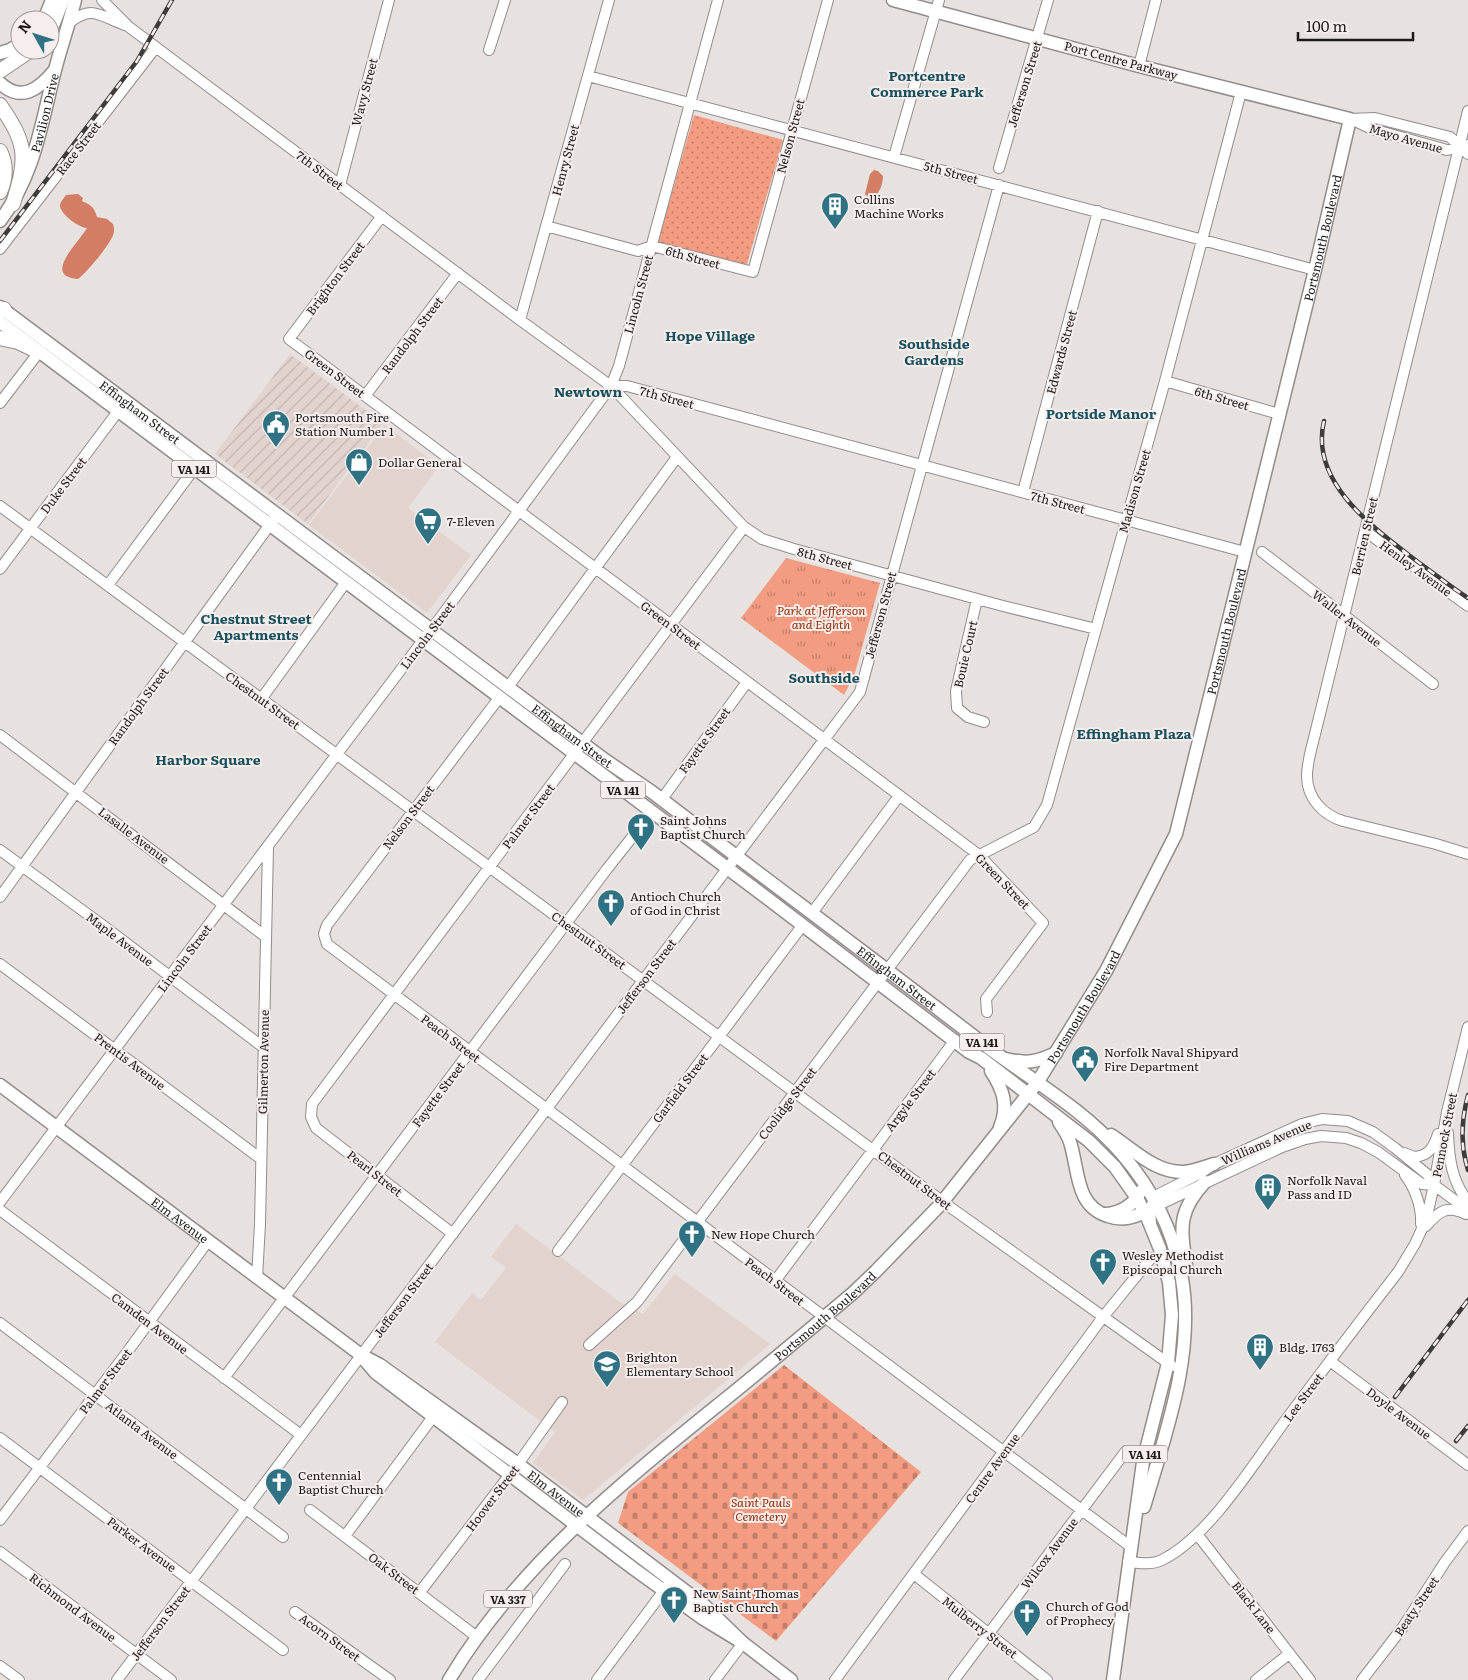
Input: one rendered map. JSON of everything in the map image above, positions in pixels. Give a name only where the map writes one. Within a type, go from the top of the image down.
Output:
[{"type":"highway","points":[[0,71],[16,60]]},
{"type":"highway","points":[[0,105],[22,144],[22,175],[13,204]]},
{"type":"highway","points":[[0,151],[5,166],[5,179],[0,192]]},
{"type":"highway","points":[[0,338],[18,342],[39,352]]},
{"type":"main road","name":"Pavilion Drive","points":[[0,220],[13,204],[26,178],[35,152],[55,68],[75,0]]},
{"type":"main road","name":"Port Centre Parkway","points":[[893,0],[937,6],[1038,38],[1139,66],[1350,119]]},
{"type":"main road","points":[[0,83],[11,90],[25,92],[43,84],[55,68]]},
{"type":"main road","name":"Portsmouth Boulevard","points":[[454,1678],[478,1637],[521,1583],[577,1526],[642,1467],[824,1318],[876,1271],[943,1201],[1037,1083],[1106,971],[1176,834],[1315,270],[1350,119]]},
{"type":"main road","name":"Effingham Street","points":[[1,310],[18,320],[583,743],[662,799],[1002,1058],[1092,1123],[1120,1152],[1142,1180],[1151,1206],[1153,1231],[1165,1265],[1170,1299],[1171,1332],[1168,1363]]},
{"type":"main road","name":"Effingham Street","points":[[1,310],[39,352],[1089,1141],[1106,1157],[1137,1198],[1151,1206],[1166,1225],[1179,1267],[1184,1294],[1185,1328],[1180,1372]]},
{"type":"main road","points":[[1002,1058],[1020,1062],[1033,1062],[1056,1053]]},
{"type":"main road","points":[[985,1062],[998,1081],[1004,1097],[1004,1117],[995,1138]]},
{"type":"main road","name":"Elm Avenue","points":[[0,1085],[361,1356],[376,1373],[518,1464],[588,1516],[706,1606],[743,1643]]},
{"type":"main road","points":[[1044,1107],[1060,1123],[1068,1136],[1084,1199],[1093,1209],[1101,1214],[1123,1219],[1136,1216],[1151,1206]]},
{"type":"main road","points":[[1092,1123],[1151,1163],[1166,1170],[1190,1171],[1214,1164]]},
{"type":"main road","points":[[1101,1214],[1118,1212],[1137,1198],[1141,1190],[1142,1180]]},
{"type":"main road","points":[[1185,1328],[1188,1287],[1182,1235],[1183,1221],[1190,1199],[1205,1182]]},
{"type":"main road","name":"VA 141","points":[[1132,1547],[1143,1462],[1168,1363]]},
{"type":"main road","name":"VA 141","points":[[1113,1680],[1128,1562],[1166,1432],[1180,1372]]},
{"type":"main road","name":"Elm Avenue","points":[[436,1412],[509,1475],[664,1591],[702,1618],[743,1643],[791,1680]]},
{"type":"street","name":"7th Street","points":[[102,0],[129,26],[156,47],[611,386],[635,388],[1245,552]]},
{"type":"street","name":"Wavy Street","points":[[340,184],[389,0]]},
{"type":"street","points":[[490,50],[505,0]]},
{"type":"street","name":"Henry Street","points":[[520,320],[609,0]]},
{"type":"street","name":"Lincoln Street","points":[[0,1202],[423,640],[611,386],[619,366],[718,0]]},
{"type":"street","name":"Nelson Street","points":[[753,272],[828,0]]},
{"type":"street","name":"Jefferson Street","points":[[999,168],[1048,0]]},
{"type":"street","points":[[1139,66],[1156,0]]},
{"type":"street","points":[[894,157],[937,6]]},
{"type":"street","name":"7th Street","points":[[69,23],[80,14],[95,12],[129,26]]},
{"type":"street","name":"Race Street","points":[[0,249],[156,47]]},
{"type":"street","name":"5th Street","points":[[588,76],[1315,270]]},
{"type":"street","name":"Madison Street","points":[[979,856],[1034,827],[1047,805],[1165,381],[1241,92]]},
{"type":"street","name":"Berrien Street","points":[[1468,111],[1463,146],[1365,530],[1307,770],[1308,784],[1313,798],[1321,809],[1336,819],[1468,854]]},
{"type":"street","name":"Mayo Avenue","points":[[1350,119],[1372,129],[1447,150],[1463,146],[1468,154]]},
{"type":"street","name":"Jefferson Street","points":[[117,1680],[860,692],[998,185]]},
{"type":"street","name":"Edwards Street","points":[[1023,492],[1098,211]]},
{"type":"street","name":"Brighton Street","points":[[288,339],[382,216]]},
{"type":"street","name":"6th Street","points":[[546,226],[638,251],[652,246],[753,272]]},
{"type":"street","name":"Randolph Street","points":[[366,396],[458,273]]},
{"type":"street","name":"Green Street","points":[[288,339],[979,856],[1042,923],[986,999],[988,1012]]},
{"type":"street","points":[[0,403],[39,352]]},
{"type":"street","name":"6th Street","points":[[1165,381],[1279,414]]},
{"type":"street","name":"8th Street","points":[[611,386],[744,527],[762,539],[891,576],[1096,629]]},
{"type":"street","name":"Duke Street","points":[[0,569],[126,401]]},
{"type":"street","points":[[508,687],[677,457]]},
{"type":"street","points":[[108,585],[194,469]]},
{"type":"street","name":"Chestnut Street","points":[[0,506],[943,1201],[1180,1372]]},
{"type":"street","name":"Randolph Street","points":[[0,897],[278,514]]},
{"type":"street","name":"Palmer Street","points":[[312,1104],[744,527]]},
{"type":"street","name":"Henley Avenue","points":[[1365,530],[1468,606]]},
{"type":"street","name":"Waller Avenue","points":[[1262,552],[1433,684]]},
{"type":"street","points":[[262,698],[346,582]]},
{"type":"street","name":"Bouie Court","points":[[977,599],[956,691],[957,708],[968,717],[984,722]]},
{"type":"street","name":"Fayette Street","points":[[662,799],[747,682]]},
{"type":"street","name":"Nelson Street","points":[[325,940],[324,934],[327,925],[499,698]]},
{"type":"street","name":"Lasalle Avenue","points":[[0,736],[266,937]]},
{"type":"street","points":[[812,914],[900,796]]},
{"type":"street","name":"Fayette Street","points":[[224,1378],[652,812]]},
{"type":"street","name":"Gilmerton Avenue","points":[[257,1278],[260,1224],[268,846]]},
{"type":"street","name":"Maple Avenue","points":[[0,850],[263,1047]]},
{"type":"street","name":"Coolidge Street","points":[[589,1345],[633,1308],[970,860],[979,856]]},
{"type":"street","name":"Garfield Street","points":[[558,1251],[802,926]]},
{"type":"street","name":"Peach Street","points":[[325,940],[327,944],[546,1110],[1132,1547]]},
{"type":"street","name":"Prentis Avenue","points":[[0,964],[260,1159]]},
{"type":"street","name":"Pennock Street","points":[[1434,1185],[1447,1112],[1468,1027]]},
{"type":"street","name":"Argyle Street","points":[[775,1281],[955,1040]]},
{"type":"street","name":"Pearl Street","points":[[312,1104],[311,1117],[316,1128],[453,1234]]},
{"type":"street","points":[[1395,1148],[1414,1157],[1427,1153],[1435,1144],[1447,1112]]},
{"type":"street","points":[[1447,1112],[1451,1168],[1459,1189],[1468,1202]]},
{"type":"street","name":"Williams Avenue","points":[[1151,1206],[1162,1191],[1201,1173],[1214,1164],[1302,1124],[1322,1119],[1355,1123],[1373,1132],[1428,1175],[1434,1185],[1468,1210]]},
{"type":"street","name":"Williams Avenue","points":[[1151,1206],[1292,1143],[1321,1136],[1346,1138],[1361,1143],[1378,1152],[1422,1184],[1434,1185]]},
{"type":"street","points":[[1401,1170],[1410,1183],[1418,1201],[1422,1218],[1421,1233]]},
{"type":"street","name":"Lee Street","points":[[1128,1562],[1146,1564],[1158,1562],[1169,1556],[1197,1534],[1230,1496],[1398,1272],[1421,1233],[1434,1185]]},
{"type":"street","name":"Camden Avenue","points":[[0,1210],[301,1435]]},
{"type":"street","points":[[1421,1233],[1440,1212],[1457,1210],[1468,1215]]},
{"type":"street","name":"Palmer Street","points":[[0,1520],[208,1241]]},
{"type":"street","name":"Centre Avenue","points":[[835,1680],[1103,1317],[1151,1258]]},
{"type":"street","name":"Atlanta Avenue","points":[[0,1323],[283,1537]]},
{"type":"street","name":"Doyle Avenue","points":[[1330,1361],[1468,1465]]},
{"type":"street","name":"Hoover Street","points":[[420,1592],[518,1464],[562,1402]]},
{"type":"street","points":[[345,1536],[436,1412]]},
{"type":"street","name":"Parker Avenue","points":[[0,1438],[282,1650]]},
{"type":"street","name":"Wilcox Avenue","points":[[954,1680],[1126,1451]]},
{"type":"street","name":"Oak Street","points":[[310,1510],[478,1637]]},
{"type":"street","name":"Beaty Street","points":[[1362,1680],[1403,1627],[1445,1562],[1468,1531]]},
{"type":"street","name":"Black Lane","points":[[1197,1534],[1310,1680]]},
{"type":"street","name":"Richmond Avenue","points":[[0,1552],[171,1680]]},
{"type":"street","points":[[478,1680],[565,1564]]},
{"type":"street","name":"Mulberry Street","points":[[914,1574],[1047,1680]]},
{"type":"street","points":[[597,1680],[672,1580]]},
{"type":"street","name":"Acorn Street","points":[[295,1612],[390,1680]]},
{"type":"street","points":[[715,1680],[743,1643]]},
{"type":"street","points":[[1256,1680],[1289,1654]]},
{"type":"street","points":[[0,1666],[19,1680]]},
{"type":"shaded area","points":[[874,170],[883,176],[883,179],[879,192],[872,198],[865,194],[870,174]]},
{"type":"shaded area","points":[[78,194],[83,198],[82,201],[90,205],[97,217],[107,219],[113,224],[114,232],[104,250],[78,279],[67,277],[63,272],[63,265],[71,249],[87,228],[71,220],[61,210],[60,206],[66,195]]},
{"type":"shaded area","points":[[290,354],[383,423],[308,524],[215,454]]},
{"type":"shaded area","points":[[385,425],[439,466],[408,508],[471,555],[427,613],[309,525]]},
{"type":"shaded area","name":"Brighton Elementary School","points":[[516,1224],[620,1302],[643,1314],[675,1274],[770,1344],[583,1500],[533,1463],[555,1432],[435,1342],[472,1293],[481,1300],[506,1268],[491,1257]]},
{"type":"green space","points":[[694,115],[783,140],[746,267],[658,242]]},
{"type":"green space","name":"Park at Jefferson and Eighth","points":[[786,558],[880,583],[854,676],[844,695],[741,618]]},
{"type":"green space","name":"Saint Pauls Cemetery","points":[[784,1365],[921,1472],[776,1641],[618,1523],[628,1492]]},
{"type":"railway","points":[[0,241],[137,61],[172,0]]},
{"type":"railway","points":[[1324,421],[1322,444],[1326,465],[1336,484],[1349,502],[1383,535],[1468,598]]},
{"type":"railway","points":[[1468,1095],[1462,1133],[1465,1161],[1468,1170]]},
{"type":"railway","points":[[1395,1397],[1468,1300]]},
{"type":"railway","points":[[1456,1441],[1468,1426]]},
{"type":"place","name":"Collins Machine Works","points":[[835,230]]},
{"type":"place","name":"Portsmouth Fire Station Number 1","points":[[276,448]]},
{"type":"place","name":"Dollar General","points":[[359,486]]},
{"type":"place","name":"7-Eleven","points":[[428,545]]},
{"type":"place","name":"Saint Johns Baptist Church","points":[[641,851]]},
{"type":"place","name":"Antioch Church of God in Christ","points":[[611,927]]},
{"type":"place","name":"Norfolk Naval Shipyard Fire Department","points":[[1085,1083]]},
{"type":"place","name":"Norfolk Naval Pass and ID","points":[[1268,1211]]},
{"type":"place","name":"New Hope Church","points":[[692,1258]]},
{"type":"place","name":"Wesley Methodist Episcopal Church","points":[[1103,1286]]},
{"type":"place","name":"Bldg. 1763","points":[[1260,1371]]},
{"type":"place","name":"Brighton Elementary School","points":[[607,1388]]},
{"type":"place","name":"Centennial Baptist Church","points":[[279,1506]]},
{"type":"place","name":"New Saint Thomas Baptist Church","points":[[674,1624]]},
{"type":"place","name":"Church of God of Prophecy","points":[[1027,1637]]},
{"type":"district","name":"Portcentre Commerce Park","points":[[927,84]]},
{"type":"district","name":"Hope Village","points":[[710,335]]},
{"type":"district","name":"Southside Gardens","points":[[934,352]]},
{"type":"district","name":"Newtown","points":[[588,391]]},
{"type":"district","name":"Portside Manor","points":[[1101,413]]},
{"type":"district","name":"Chestnut Street Apartments","points":[[256,626]]},
{"type":"district","name":"Southside","points":[[824,677]]},
{"type":"district","name":"Effingham Plaza","points":[[1134,733]]},
{"type":"district","name":"Harbor Square","points":[[208,759]]}]
